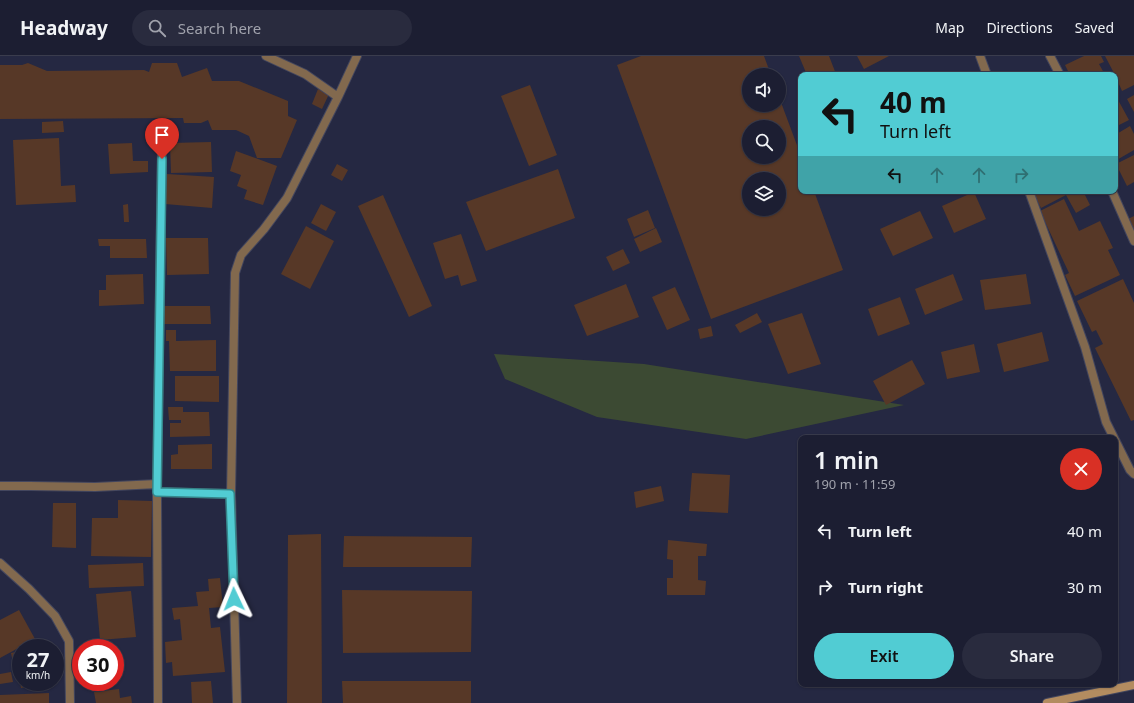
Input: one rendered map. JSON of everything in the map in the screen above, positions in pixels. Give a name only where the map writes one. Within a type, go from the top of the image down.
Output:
[{"type":"main road","points":[[1047,703],[1134,685]]},
{"type":"street","points":[[266,56],[305,74],[338,97]]},
{"type":"street","points":[[237,703],[230,494],[235,273],[241,255],[264,229],[287,198],[357,56]]},
{"type":"street","points":[[980,56],[986,72]]},
{"type":"street","points":[[1050,56],[1058,72]]},
{"type":"street","points":[[158,703],[157,488],[162,143]]},
{"type":"street","points":[[1030,194],[1085,347],[1106,422],[1112,435]]},
{"type":"street","points":[[1113,194],[1134,241]]},
{"type":"street","points":[[1118,447],[1130,470],[1134,474]]},
{"type":"street","points":[[0,486],[95,486],[157,488],[230,494]]},
{"type":"street","points":[[0,563],[29,589],[54,616],[69,641],[70,703]]},
{"type":"green space","points":[[494,354],[644,364],[904,405],[746,439],[597,417],[505,379]]},
{"type":"building","points":[[641,56],[764,56],[768,68],[742,68],[742,112],[785,112],[798,148],[798,194],[815,194],[843,270],[711,319],[617,65]]},
{"type":"building","points":[[799,56],[829,56],[835,72],[806,72]]},
{"type":"building","points":[[857,56],[889,56],[864,69]]},
{"type":"building","points":[[1084,56],[1101,56],[1104,62],[1099,64],[1103,72],[1068,72],[1065,65]]},
{"type":"building","points":[[1105,56],[1134,56],[1134,85],[1122,91],[1118,82],[1118,72],[1113,72]]},
{"type":"building","points":[[28,63],[47,71],[144,70],[149,72],[152,63],[177,63],[182,77],[207,68],[212,81],[239,81],[288,101],[288,116],[297,120],[281,158],[257,158],[249,136],[236,130],[212,130],[208,120],[201,123],[184,123],[183,118],[0,119],[0,65],[22,65]]},
{"type":"building","points":[[530,85],[557,155],[529,166],[501,96]]},
{"type":"building","points":[[318,89],[329,94],[322,109],[312,104]]},
{"type":"building","points":[[1134,95],[1134,112],[1127,99]]},
{"type":"building","points":[[1118,100],[1129,120],[1118,126]]},
{"type":"building","points":[[63,121],[64,132],[42,133],[42,122]]},
{"type":"building","points":[[1130,126],[1134,134],[1134,150],[1118,159],[1118,133]]},
{"type":"building","points":[[59,138],[61,186],[75,185],[76,202],[16,205],[13,140]]},
{"type":"building","points":[[211,142],[212,172],[171,173],[170,143]]},
{"type":"building","points":[[132,143],[133,161],[148,161],[148,172],[110,174],[108,144]]},
{"type":"building","points":[[236,151],[277,166],[263,205],[244,199],[247,190],[237,186],[241,175],[230,171]]},
{"type":"building","points":[[1134,155],[1134,182],[1127,186],[1118,168],[1118,163]]},
{"type":"building","points":[[337,164],[348,170],[342,181],[331,175]]},
{"type":"building","points":[[558,169],[575,218],[486,251],[466,202]]},
{"type":"building","points":[[167,174],[214,177],[212,208],[165,204]]},
{"type":"building","points":[[969,194],[975,194],[986,219],[954,233],[942,206]]},
{"type":"building","points":[[1034,194],[1084,194],[1090,205],[1076,213],[1066,195],[1041,208]]},
{"type":"building","points":[[383,195],[432,306],[409,317],[358,206]]},
{"type":"building","points":[[1064,199],[1079,231],[1100,221],[1113,248],[1108,250],[1120,275],[1075,296],[1065,275],[1069,273],[1040,211]]},
{"type":"building","points":[[128,204],[129,222],[124,222],[123,205]]},
{"type":"building","points":[[321,204],[336,212],[326,231],[311,223]]},
{"type":"building","points":[[648,210],[655,228],[634,237],[627,219]]},
{"type":"building","points":[[920,211],[933,238],[893,256],[880,229]]},
{"type":"building","points":[[1134,216],[1134,231],[1128,219]]},
{"type":"building","points":[[306,226],[334,241],[310,289],[281,274]]},
{"type":"building","points":[[656,228],[662,242],[640,252],[634,239]]},
{"type":"building","points":[[461,234],[477,281],[461,286],[458,275],[445,279],[433,243]]},
{"type":"building","points":[[166,238],[208,238],[209,274],[167,275]]},
{"type":"building","points":[[98,239],[146,239],[147,258],[110,258],[110,246],[99,246]]},
{"type":"building","points":[[623,249],[630,263],[613,271],[606,257]]},
{"type":"building","points":[[143,274],[144,304],[99,306],[99,290],[106,290],[106,275]]},
{"type":"building","points":[[953,274],[963,300],[925,315],[915,289]]},
{"type":"building","points":[[1026,274],[1031,304],[985,310],[980,280]]},
{"type":"building","points":[[1123,279],[1134,303],[1134,420],[1131,421],[1095,348],[1103,344],[1096,330],[1092,332],[1077,301]]},
{"type":"building","points":[[626,284],[639,317],[587,336],[574,305]]},
{"type":"building","points":[[675,287],[690,320],[667,330],[652,297]]},
{"type":"building","points":[[900,297],[910,324],[878,336],[868,309]]},
{"type":"building","points":[[164,306],[210,306],[211,324],[164,324]]},
{"type":"building","points":[[757,313],[762,322],[740,333],[735,325]]},
{"type":"building","points":[[802,313],[821,364],[788,374],[768,324]]},
{"type":"building","points":[[711,326],[713,336],[700,339],[698,329]]},
{"type":"building","points":[[166,330],[176,330],[176,341],[216,340],[216,371],[170,371],[169,341],[166,341]]},
{"type":"building","points":[[1042,332],[1049,361],[1004,372],[997,344]]},
{"type":"building","points":[[974,344],[980,372],[947,379],[941,352]]},
{"type":"building","points":[[912,360],[925,384],[886,405],[873,381]]},
{"type":"building","points":[[175,376],[219,376],[219,402],[175,401]]},
{"type":"building","points":[[168,407],[183,407],[183,412],[209,412],[210,436],[170,437],[170,423],[181,423],[181,420],[169,420]]},
{"type":"building","points":[[212,444],[212,469],[171,469],[171,455],[178,454],[178,445]]},
{"type":"building","points":[[692,473],[730,475],[728,513],[689,511]]},
{"type":"building","points":[[661,486],[664,501],[636,508],[634,492]]},
{"type":"building","points":[[118,500],[152,501],[151,557],[91,556],[92,518],[118,518]]},
{"type":"building","points":[[53,503],[76,503],[76,548],[52,547]]},
{"type":"building","points":[[321,534],[322,703],[287,703],[288,535]]},
{"type":"building","points":[[344,536],[472,537],[471,567],[343,567]]},
{"type":"building","points":[[668,540],[707,544],[706,556],[698,556],[698,580],[706,581],[705,595],[667,595],[667,578],[673,578],[673,560],[667,559]]},
{"type":"building","points":[[143,563],[144,586],[89,588],[88,565]]},
{"type":"building","points":[[220,578],[223,607],[209,608],[211,628],[220,627],[225,672],[173,676],[172,662],[166,663],[165,642],[182,640],[180,619],[174,620],[172,608],[198,606],[196,592],[209,591],[208,579]]},
{"type":"building","points":[[342,590],[472,591],[471,652],[343,653]]},
{"type":"building","points":[[131,591],[136,637],[100,639],[96,594]]},
{"type":"building","points":[[19,610],[35,639],[12,639],[12,651],[0,658],[0,620]]},
{"type":"building","points":[[11,672],[12,682],[0,684],[0,674]]},
{"type":"building","points":[[211,681],[213,703],[192,703],[191,682]]},
{"type":"building","points":[[342,681],[471,681],[471,703],[343,703]]},
{"type":"building","points":[[119,691],[120,698],[131,696],[132,703],[96,703],[94,692]]},
{"type":"building","points":[[49,693],[49,703],[0,703],[0,695]]},
{"type":"route","points":[[162,159],[157,492],[230,494],[234,599]]}]
